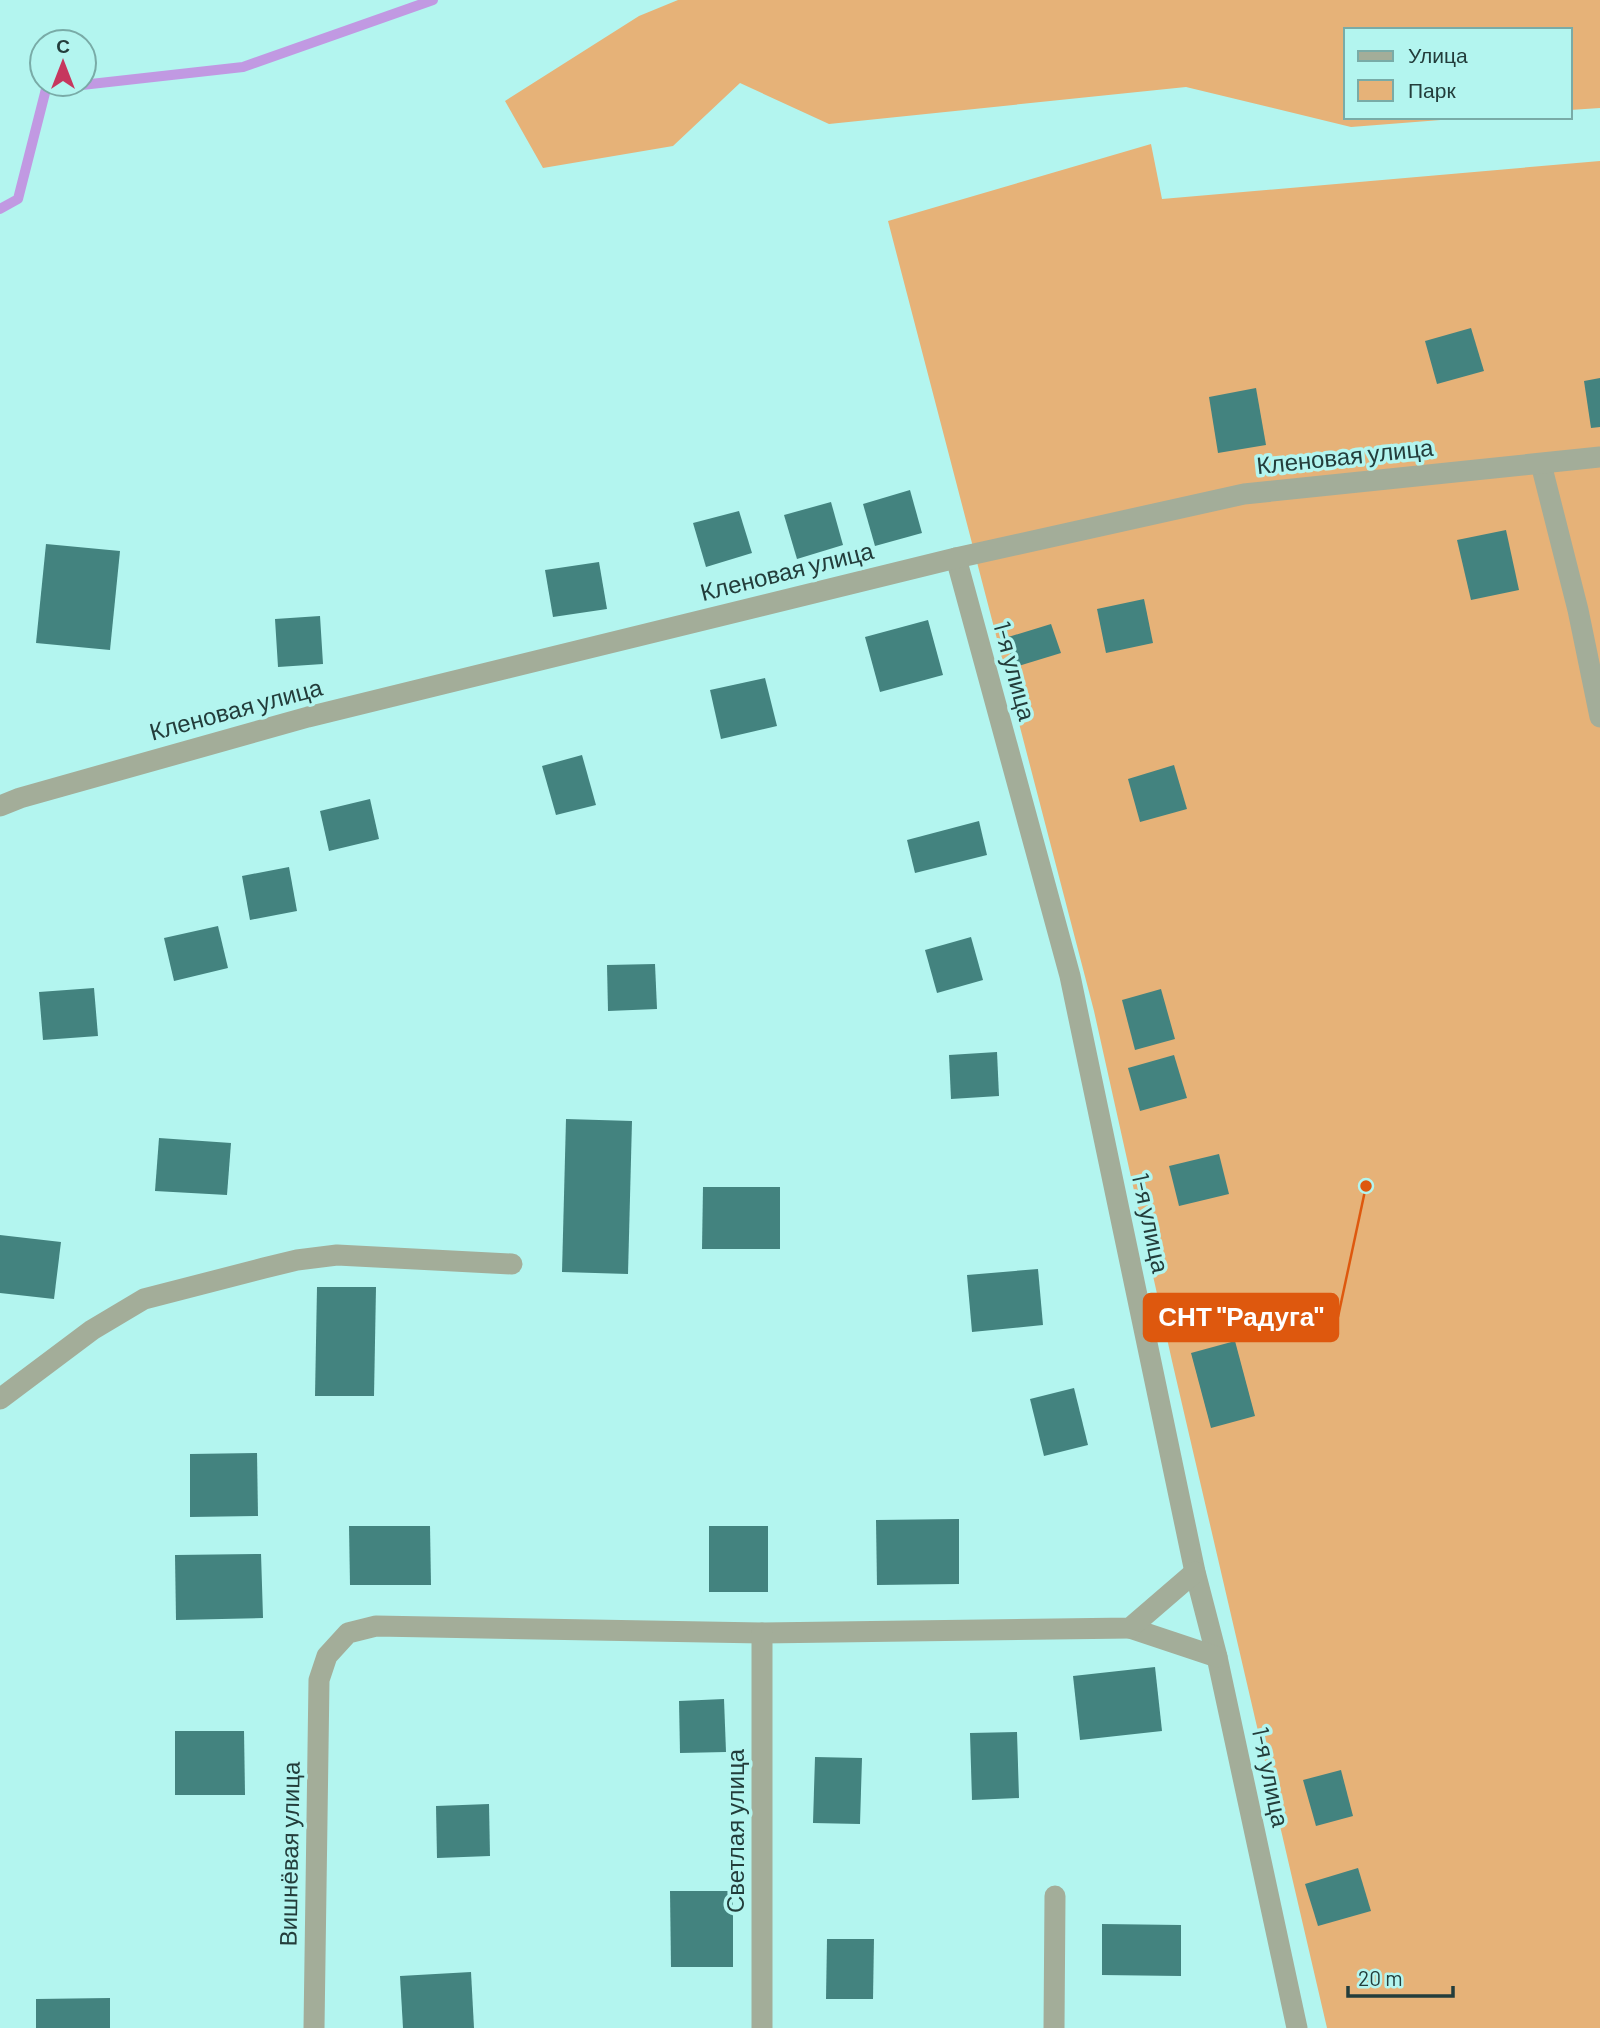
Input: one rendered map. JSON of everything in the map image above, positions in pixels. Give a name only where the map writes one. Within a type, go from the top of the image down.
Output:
[{"type":"street","name":"Кленовая улица","points":[[0,806],[20,798],[309,717],[956,558],[1244,494],[1600,457]]},
{"type":"street","points":[[1541,464],[1578,610],[1600,718]]},
{"type":"street","name":"1-я улица","points":[[956,558],[1070,976],[1195,1572],[1217,1657],[1297,2028]]},
{"type":"street","points":[[0,1399],[92,1330],[144,1299],[297,1259],[337,1255],[512,1264]]},
{"type":"street","points":[[1130,1628],[1195,1572]]},
{"type":"street","name":"Вишнёвая улица","points":[[314,2028],[319,1680],[327,1656],[348,1633],[376,1626],[762,1633]]},
{"type":"street","points":[[762,1633],[1130,1628],[1217,1657]]},
{"type":"street","name":"Светлая улица","points":[[762,1633],[762,2028]]},
{"type":"street","points":[[1054,2028],[1055,1896]]},
{"type":"green space","points":[[678,0],[1600,0],[1600,108],[1572,110],[1572,28],[1344,28],[1344,119],[1453,119],[1351,127],[1186,87],[829,124],[740,83],[673,146],[543,168],[505,101],[639,16]]},
{"type":"green space","points":[[1151,144],[1162,199],[1600,161],[1600,2028],[1327,2028],[1172,1361],[1094,1011],[888,221]]},
{"type":"building","points":[[1471,328],[1484,371],[1437,384],[1425,341]]},
{"type":"building","points":[[1600,378],[1600,427],[1591,428],[1584,381]]},
{"type":"building","points":[[1256,388],[1266,445],[1218,453],[1209,397]]},
{"type":"building","points":[[910,490],[922,533],[875,546],[863,504]]},
{"type":"building","points":[[831,502],[843,545],[797,559],[784,515]]},
{"type":"building","points":[[739,511],[752,553],[706,567],[693,523]]},
{"type":"building","points":[[1506,530],[1519,590],[1471,600],[1457,540]]},
{"type":"building","points":[[46,544],[120,551],[110,650],[36,643]]},
{"type":"building","points":[[599,562],[607,609],[553,617],[545,570]]},
{"type":"building","points":[[1144,599],[1153,643],[1106,653],[1097,609]]},
{"type":"building","points":[[320,616],[323,664],[278,667],[275,619]]},
{"type":"building","points":[[928,620],[943,675],[880,692],[865,637]]},
{"type":"building","points":[[1051,624],[1061,653],[1015,667],[1005,638]]},
{"type":"building","points":[[765,678],[777,726],[721,739],[710,690]]},
{"type":"building","points":[[582,755],[596,805],[556,815],[542,766]]},
{"type":"building","points":[[1174,765],[1187,809],[1140,822],[1128,779]]},
{"type":"building","points":[[370,799],[379,839],[329,851],[320,811]]},
{"type":"building","points":[[979,821],[987,855],[915,873],[907,840]]},
{"type":"building","points":[[289,867],[297,911],[250,920],[242,876]]},
{"type":"building","points":[[218,926],[228,968],[174,981],[164,938]]},
{"type":"building","points":[[971,937],[983,980],[937,993],[925,950]]},
{"type":"building","points":[[655,964],[657,1009],[608,1011],[607,965]]},
{"type":"building","points":[[94,988],[98,1036],[43,1040],[39,992]]},
{"type":"building","points":[[1161,989],[1175,1039],[1135,1050],[1122,1000]]},
{"type":"building","points":[[997,1052],[999,1096],[951,1099],[949,1055]]},
{"type":"building","points":[[1174,1055],[1187,1098],[1140,1111],[1128,1068]]},
{"type":"building","points":[[566,1119],[632,1121],[628,1274],[562,1272]]},
{"type":"building","points":[[159,1138],[231,1143],[227,1195],[155,1191]]},
{"type":"building","points":[[1219,1154],[1229,1194],[1179,1206],[1169,1166]]},
{"type":"building","points":[[703,1187],[780,1187],[780,1249],[702,1249]]},
{"type":"building","points":[[0,1235],[61,1242],[54,1299],[0,1293]]},
{"type":"building","points":[[1038,1269],[1043,1325],[972,1332],[967,1275]]},
{"type":"building","points":[[317,1287],[376,1287],[374,1396],[315,1396]]},
{"type":"building","points":[[1235,1341],[1255,1416],[1211,1428],[1191,1353]]},
{"type":"building","points":[[1074,1388],[1088,1445],[1044,1456],[1030,1399]]},
{"type":"building","points":[[257,1453],[258,1516],[190,1517],[190,1454]]},
{"type":"building","points":[[959,1519],[959,1584],[877,1585],[876,1520]]},
{"type":"building","points":[[349,1526],[430,1526],[431,1585],[350,1585]]},
{"type":"building","points":[[709,1526],[768,1526],[768,1592],[709,1592]]},
{"type":"building","points":[[261,1554],[263,1618],[176,1620],[175,1555]]},
{"type":"building","points":[[1155,1667],[1162,1731],[1080,1740],[1073,1676]]},
{"type":"building","points":[[724,1699],[726,1752],[680,1753],[679,1701]]},
{"type":"building","points":[[175,1731],[244,1731],[245,1795],[175,1795]]},
{"type":"building","points":[[1017,1732],[1019,1798],[972,1800],[970,1733]]},
{"type":"building","points":[[815,1757],[862,1758],[860,1824],[813,1823]]},
{"type":"building","points":[[1341,1770],[1353,1816],[1316,1826],[1303,1780]]},
{"type":"building","points":[[489,1804],[490,1856],[437,1858],[436,1806]]},
{"type":"building","points":[[1358,1868],[1371,1911],[1318,1926],[1305,1884]]},
{"type":"building","points":[[670,1891],[733,1891],[733,1967],[671,1967]]},
{"type":"building","points":[[1102,1924],[1181,1925],[1181,1976],[1102,1975]]},
{"type":"building","points":[[827,1939],[874,1939],[873,1999],[826,1999]]},
{"type":"building","points":[[471,1972],[474,2028],[403,2028],[400,1976]]},
{"type":"building","points":[[110,1998],[110,2028],[36,2028],[36,1999]]},
{"type":"waterway","points":[[0,209],[18,199],[46,89],[243,67],[433,0]]},
{"type":"place","name":"СНТ \"Радуга\"","points":[[1366,1186]]}]
